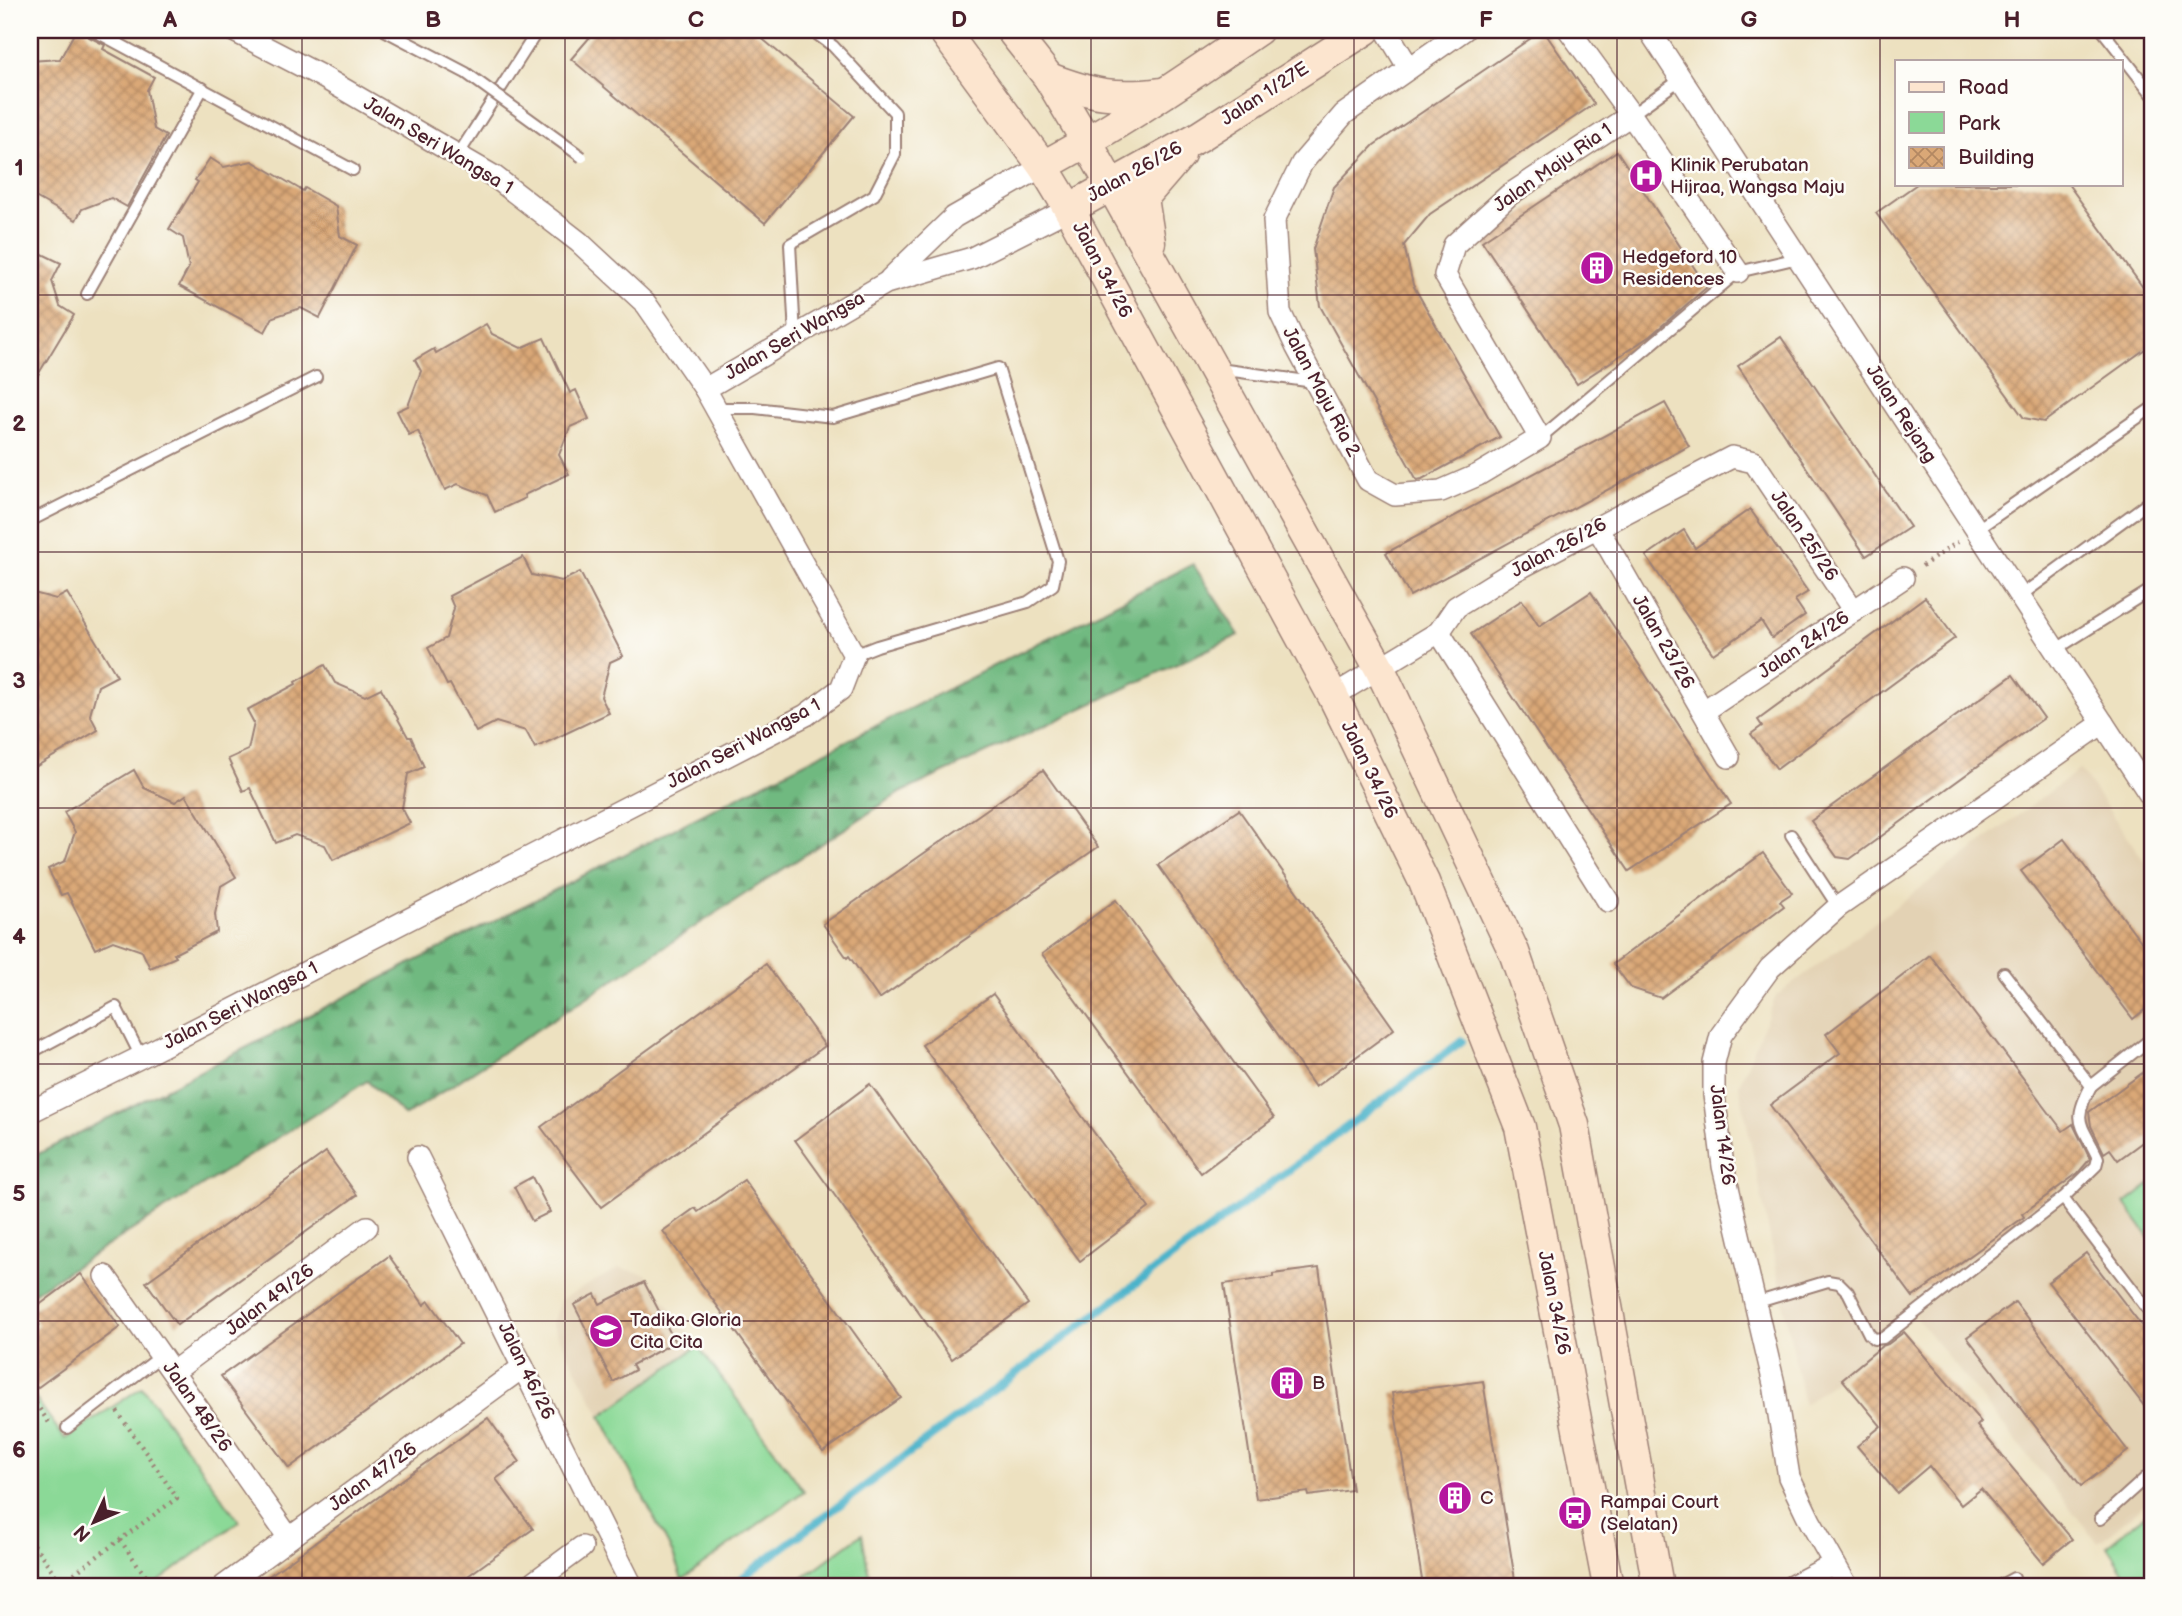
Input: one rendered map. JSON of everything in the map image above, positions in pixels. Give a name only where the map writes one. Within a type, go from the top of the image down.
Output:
[{"type":"main road","name":"Jalan 34/26","points":[[943,30],[1043,166],[1069,209],[1333,696],[1424,882],[1520,1127],[1608,1586]]},
{"type":"main road","points":[[1011,30],[1049,78],[1087,142],[1380,669],[1514,952],[1574,1125],[1658,1586]]},
{"type":"main road","points":[[1043,166],[1169,92],[1258,30]]},
{"type":"main road","name":"Jalan 1/27E","points":[[1200,136],[1365,30]]},
{"type":"main road","points":[[1049,78],[1102,95],[1135,96],[1169,92]]},
{"type":"main road","points":[[1158,271],[1148,236],[1143,198],[1169,165],[1200,136]]},
{"type":"main road","name":"Jalan 26/26","points":[[1069,209],[1200,136]]},
{"type":"street","name":"Jalan Seri Wangsa 1","points":[[30,1112],[806,715],[841,689],[853,655],[705,388],[646,304],[579,242],[495,177],[321,76],[232,30]]},
{"type":"street","points":[[1386,30],[1409,68]]},
{"type":"street","name":"Jalan Maju Ria 2","points":[[1464,30],[1344,114],[1302,163],[1274,220],[1280,312],[1368,480],[1395,495],[1441,491],[1478,475],[1540,438]]},
{"type":"street","points":[[1569,30],[1631,115],[1738,272]]},
{"type":"street","name":"Jalan Rejang","points":[[1649,30],[2152,798]]},
{"type":"street","name":"Jalan Maju Ria 1","points":[[1540,438],[1445,275],[1454,245],[1509,195],[1631,115]]},
{"type":"street","name":"Jalan Seri Wangsa","points":[[705,388],[886,283],[954,217],[1043,166]]},
{"type":"street","name":"Jalan Seri Wangsa","points":[[886,283],[972,258],[1069,209]]},
{"type":"street","name":"Jalan 26/26","points":[[1333,696],[1439,632],[1456,607],[1514,571],[1732,457],[1754,461]]},
{"type":"street","name":"Jalan 25/26","points":[[1754,461],[1854,611]]},
{"type":"street","name":"Jalan 23/26","points":[[1597,527],[1729,757]]},
{"type":"street","name":"Jalan 24/26","points":[[1704,711],[1903,578]]},
{"type":"street","points":[[1439,632],[1608,901]]},
{"type":"street","name":"Jalan 14/26","points":[[1847,1586],[1810,1521],[1790,1477],[1774,1384],[1723,1166],[1714,1095],[1714,1063],[1721,1035],[1770,968],[1838,907],[2103,723]]},
{"type":"street","name":"Jalan 46/26","points":[[418,1157],[632,1586]]},
{"type":"street","name":"Jalan 49/26","points":[[167,1364],[367,1227]]},
{"type":"street","name":"Jalan 48/26","points":[[105,1276],[289,1538]]},
{"type":"street","name":"Jalan 47/26","points":[[223,1586],[523,1367]]},
{"type":"street","points":[[529,1586],[582,1547]]},
{"type":"street","points":[[1792,1586],[1834,1564]]},
{"type":"lane","points":[[93,30],[353,170]]},
{"type":"lane","points":[[384,30],[466,73],[582,157]]},
{"type":"lane","points":[[458,155],[538,30]]},
{"type":"lane","points":[[795,336],[790,244],[874,195],[895,154],[895,113],[833,46],[811,30]]},
{"type":"lane","points":[[2102,30],[2152,94]]},
{"type":"lane","points":[[1631,115],[1681,79]]},
{"type":"lane","points":[[87,294],[203,88]]},
{"type":"lane","points":[[1540,438],[1738,272],[1798,258]]},
{"type":"lane","points":[[716,408],[755,408],[833,417],[998,368],[1058,561],[1053,585],[1028,602],[853,655]]},
{"type":"lane","points":[[1213,368],[1315,382]]},
{"type":"lane","points":[[30,522],[316,377]]},
{"type":"lane","points":[[1976,530],[2152,408]]},
{"type":"lane","points":[[2020,596],[2152,500]]},
{"type":"lane","points":[[2055,650],[2152,589]]},
{"type":"lane","points":[[1791,835],[1838,907]]},
{"type":"lane","points":[[2004,973],[2091,1086]]},
{"type":"lane","points":[[30,1053],[116,1007],[141,1057]]},
{"type":"lane","points":[[1755,1303],[1828,1281],[1839,1283],[1848,1292],[1869,1334],[1874,1339],[1883,1338],[2063,1198],[2095,1167],[2098,1158],[2080,1120],[2080,1107],[2091,1086],[2152,1038]]},
{"type":"lane","points":[[2063,1198],[2152,1315]]},
{"type":"lane","points":[[67,1428],[167,1364]]},
{"type":"lane","points":[[2100,1519],[2152,1472]]},
{"type":"lane","points":[[1999,1586],[2014,1578]]},
{"type":"path","points":[[1903,578],[1976,530]]},
{"type":"path","points":[[30,1409],[36,1404],[51,1425]]},
{"type":"path","points":[[30,1539],[61,1583],[177,1499],[116,1410],[106,1418]]},
{"type":"path","points":[[120,1540],[153,1586]]},
{"type":"shaded area","points":[[2080,769],[2152,872],[2152,1498],[2098,1543],[1915,1316],[1804,1405],[1739,1085],[1776,996]]},
{"type":"shaded area","points":[[619,1268],[646,1274],[698,1346],[601,1416],[552,1324],[560,1300]]},
{"type":"green space","points":[[1193,564],[1239,635],[898,794],[405,1116],[367,1081],[30,1295],[30,1158]]},
{"type":"green space","points":[[2152,1183],[2152,1241],[2125,1204]]},
{"type":"green space","points":[[698,1346],[804,1491],[682,1580],[673,1554],[601,1416]]},
{"type":"green space","points":[[142,1387],[239,1521],[153,1586],[30,1586],[30,1391],[65,1439]]},
{"type":"green space","points":[[2152,1509],[2152,1586],[2132,1586],[2107,1546]]},
{"type":"green space","points":[[862,1534],[871,1586],[791,1586],[797,1582]]},
{"type":"building","points":[[76,30],[85,30],[89,37],[105,45],[103,49],[154,77],[147,90],[154,129],[166,136],[127,207],[111,198],[82,209],[76,220],[30,194],[30,61],[60,59]]},
{"type":"building","points":[[596,30],[752,30],[854,116],[765,223],[571,59]]},
{"type":"building","points":[[1543,30],[1594,104],[1430,214],[1404,245],[1413,285],[1500,437],[1417,480],[1320,306],[1313,249],[1334,187],[1374,145]]},
{"type":"building","name":"Hedgeford 10 Residences","points":[[1617,151],[1707,287],[1650,336],[1577,384],[1482,241]]},
{"type":"building","points":[[210,158],[224,167],[252,161],[303,191],[305,188],[336,206],[340,236],[357,245],[320,318],[301,308],[273,317],[265,332],[179,286],[189,267],[183,238],[169,229]]},
{"type":"building","points":[[1914,186],[2069,186],[2152,300],[2152,344],[2044,422],[2024,418],[1876,213]]},
{"type":"building","points":[[30,248],[61,263],[52,281],[60,306],[74,315],[30,388]]},
{"type":"building","points":[[486,324],[492,334],[521,348],[544,338],[570,393],[576,390],[589,419],[570,427],[559,455],[569,474],[495,512],[487,495],[458,484],[445,490],[418,431],[409,435],[397,411],[408,406],[421,371],[415,360],[434,349],[436,353]]},
{"type":"building","points":[[1781,337],[1910,527],[1866,556],[1738,366]]},
{"type":"building","points":[[1665,403],[1689,446],[1410,596],[1386,553]]},
{"type":"building","points":[[1750,509],[1808,592],[1795,600],[1805,615],[1772,638],[1761,621],[1713,654],[1646,556],[1684,530],[1695,548]]},
{"type":"building","points":[[523,557],[532,575],[562,581],[580,572],[623,656],[610,662],[601,697],[609,713],[535,748],[526,731],[496,722],[476,732],[428,648],[446,638],[454,608],[449,596]]},
{"type":"building","points":[[30,592],[56,599],[67,593],[117,676],[98,686],[90,715],[98,730],[30,770]]},
{"type":"building","points":[[1591,592],[1731,804],[1629,871],[1471,634],[1522,600],[1539,626]]},
{"type":"building","points":[[1925,597],[1955,638],[1777,769],[1751,734],[1762,726],[1758,720]]},
{"type":"building","points":[[325,665],[335,683],[365,696],[381,688],[408,737],[411,737],[424,767],[408,774],[402,808],[410,823],[333,860],[325,845],[295,835],[276,843],[250,788],[243,791],[228,759],[248,750],[254,723],[247,710]]},
{"type":"building","points":[[2013,675],[2044,718],[1850,859],[1837,857],[1811,821]]},
{"type":"building","points":[[134,770],[144,788],[175,802],[186,795],[236,877],[221,886],[215,914],[217,932],[174,954],[176,957],[150,968],[142,951],[113,941],[95,949],[67,893],[61,895],[48,869],[65,861],[75,832],[64,812]]},
{"type":"building","points":[[1043,770],[1098,847],[879,999],[823,924]]},
{"type":"building","points":[[1239,810],[1394,1029],[1315,1087],[1158,865]]},
{"type":"building","points":[[2064,839],[2152,956],[2152,1004],[2133,1019],[2021,871]]},
{"type":"building","points":[[1763,853],[1792,893],[1780,901],[1784,906],[1661,998],[1631,988],[1613,964]]},
{"type":"building","points":[[1116,900],[1274,1118],[1201,1173],[1042,954]]},
{"type":"building","points":[[1930,955],[2063,1131],[2073,1124],[2090,1159],[2078,1173],[2022,1214],[2024,1217],[1913,1297],[1770,1105],[1840,1053],[1826,1034]]},
{"type":"building","points":[[766,964],[825,1046],[601,1207],[541,1127]]},
{"type":"building","points":[[993,994],[1149,1208],[1080,1261],[922,1045]]},
{"type":"building","points":[[2152,1066],[2152,1135],[2118,1160],[2110,1149],[2104,1153],[2091,1126],[2089,1112]]},
{"type":"building","points":[[870,1084],[1028,1304],[952,1359],[795,1140]]},
{"type":"building","points":[[326,1152],[357,1195],[177,1325],[146,1282]]},
{"type":"building","points":[[532,1177],[550,1212],[532,1221],[514,1187]]},
{"type":"building","points":[[744,1180],[901,1398],[823,1452],[663,1231],[695,1208],[698,1212]]},
{"type":"building","points":[[2086,1253],[2152,1339],[2152,1416],[2048,1282]]},
{"type":"building","points":[[389,1256],[424,1305],[429,1301],[460,1344],[289,1468],[221,1376]]},
{"type":"building","name":"B","points":[[1319,1268],[1352,1490],[1309,1496],[1308,1492],[1256,1499],[1224,1284]]},
{"type":"building","points":[[81,1274],[120,1327],[30,1393],[30,1332],[39,1325],[30,1312]]},
{"type":"building","name":"Tadika Gloria Cita Cita","points":[[644,1282],[675,1342],[632,1365],[635,1370],[613,1382],[574,1305],[595,1294],[600,1304]]},
{"type":"building","points":[[2015,1302],[2128,1451],[2081,1486],[1967,1337]]},
{"type":"building","points":[[1904,1332],[1981,1422],[1977,1426],[2072,1539],[2043,1563],[1981,1489],[1961,1505],[1929,1466],[1897,1493],[1857,1446],[1881,1426],[1842,1379],[1882,1346]]},
{"type":"building","name":"C","points":[[1483,1381],[1516,1586],[1423,1586],[1392,1393]]},
{"type":"building","points":[[488,1418],[520,1462],[496,1479],[533,1529],[454,1586],[255,1586]]},
{"type":"waterway","points":[[731,1586],[1462,1041]]},
{"type":"place","name":"Klinik Perubatan Hijraa, Wangsa Maju","points":[[1646,176]]},
{"type":"place","name":"Hedgeford 10 Residences","points":[[1597,268]]},
{"type":"place","name":"Tadika Gloria Cita Cita","points":[[606,1331]]},
{"type":"place","name":"B","points":[[1287,1383]]},
{"type":"place","name":"C","points":[[1455,1498]]},
{"type":"place","name":"Rampai Court (Selatan)","points":[[1575,1513]]}]
